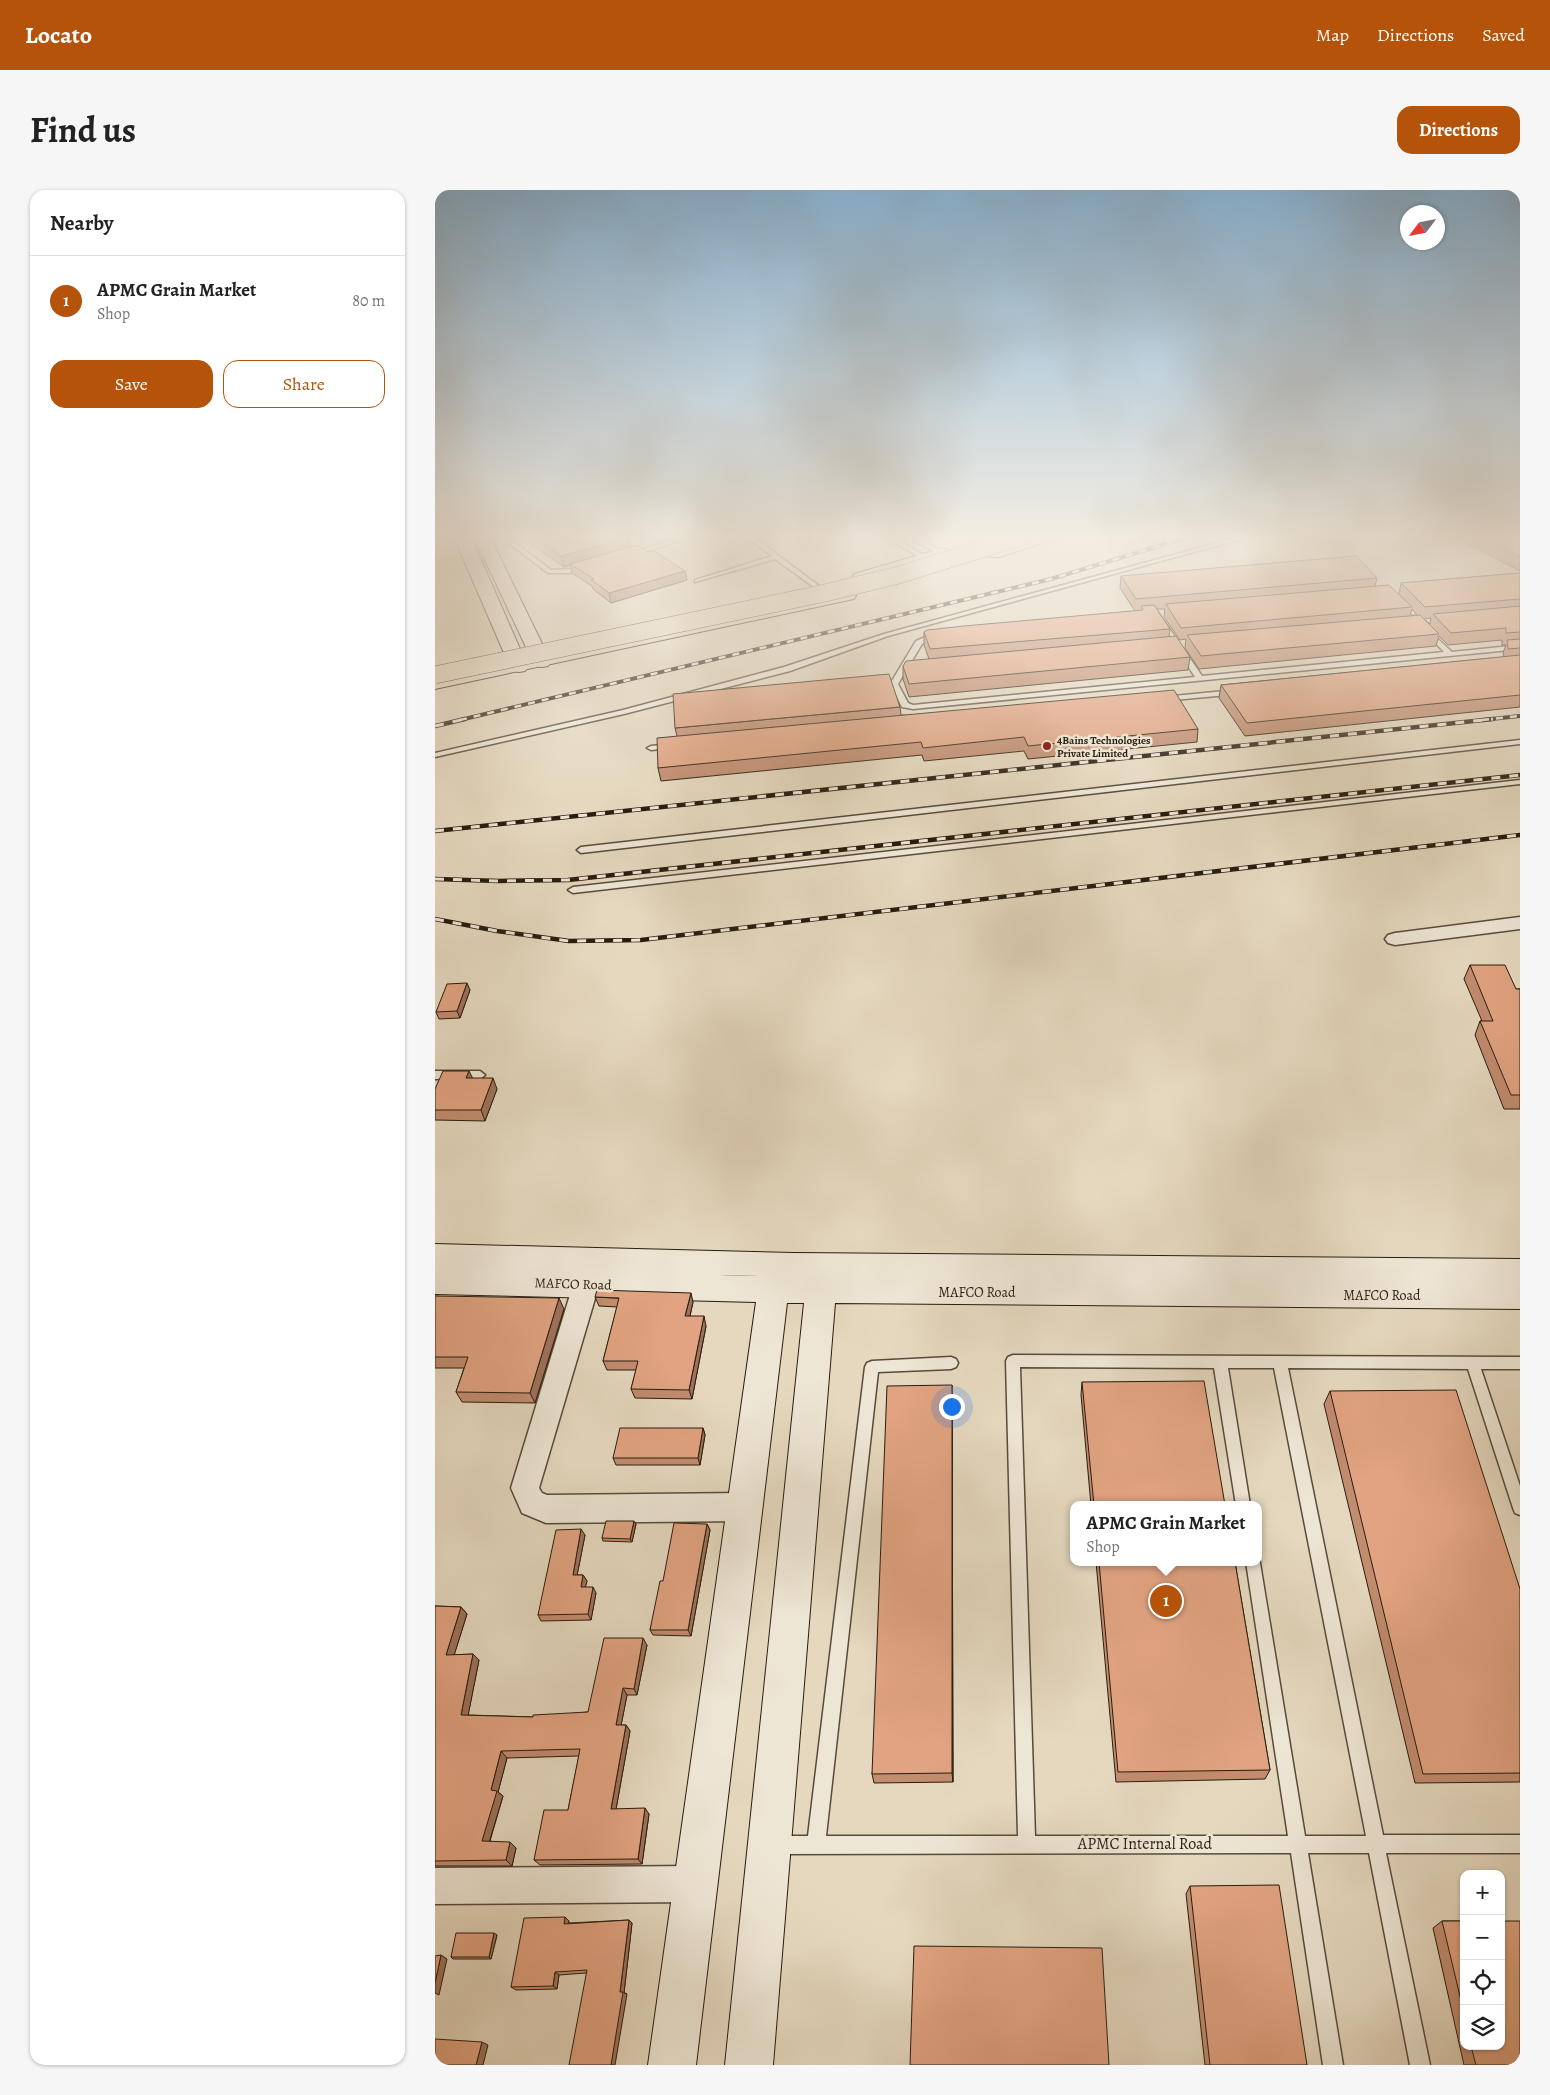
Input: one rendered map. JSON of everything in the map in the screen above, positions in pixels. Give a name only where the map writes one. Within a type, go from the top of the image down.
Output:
[{"type":"main road","points":[[500,622],[519,667]]},
{"type":"main road","points":[[524,622],[543,662]]},
{"type":"main road","points":[[435,666],[649,622]]},
{"type":"main road","points":[[435,675],[685,622]]},
{"type":"main road","points":[[435,684],[728,622]]},
{"type":"main road","name":"MAFCO Road","points":[[435,1256],[775,1277],[1520,1296]]},
{"type":"main road","name":"MAFCO Road","points":[[822,1278],[1520,1271]]},
{"type":"main road","points":[[672,2065],[775,1277]]},
{"type":"main road","name":"MAFCO Road","points":[[435,1281],[586,1285],[775,1277]]},
{"type":"main road","points":[[749,2065],[822,1278]]},
{"type":"street","points":[[1395,939],[1520,923]]},
{"type":"street","points":[[586,1285],[525,1488],[532,1503],[546,1509],[745,1507]]},
{"type":"street","points":[[435,1886],[695,1884]]},
{"type":"lane","points":[[435,755],[624,712],[787,669],[886,635],[932,622]]},
{"type":"lane","points":[[1162,622],[1200,679]]},
{"type":"lane","points":[[1419,623],[1451,654]]},
{"type":"lane","points":[[945,637],[925,639],[919,643],[902,669],[894,684],[905,705],[913,707],[1520,647]]},
{"type":"lane","points":[[1167,645],[1187,644]]},
{"type":"lane","points":[[902,669],[912,668]]},
{"type":"lane","points":[[1155,700],[1243,691]]},
{"type":"lane","points":[[581,850],[1520,742]]},
{"type":"lane","points":[[651,748],[681,745]]},
{"type":"lane","points":[[573,890],[1520,782]]},
{"type":"lane","points":[[435,1075],[480,1075]]},
{"type":"lane","points":[[1027,1845],[1013,1361],[1520,1363]]},
{"type":"lane","points":[[1221,1362],[1242,1501]]},
{"type":"lane","points":[[1280,1362],[1420,2065]]},
{"type":"lane","points":[[816,1845],[872,1367],[951,1363]]},
{"type":"lane","points":[[1473,1363],[1520,1508]]},
{"type":"lane","points":[[1254,1566],[1333,2065]]},
{"type":"lane","name":"APMC Internal Road","points":[[769,1845],[1520,1844]]},
{"type":"building","points":[[1003,622],[1166,622],[1170,629],[930,649],[924,632],[927,630]]},
{"type":"building","points":[[1178,622],[1242,622],[1181,628]]},
{"type":"building","points":[[1333,622],[1428,622],[1439,634],[1201,656],[1187,635]]},
{"type":"building","points":[[1441,622],[1520,622],[1520,632],[1506,633],[1506,628],[1451,633]]},
{"type":"building","points":[[1176,636],[1190,657],[909,684],[903,666],[906,661]]},
{"type":"building","points":[[1520,639],[1520,648],[1508,649],[1507,640]]},
{"type":"building","points":[[1520,655],[1520,695],[1247,723],[1221,685]]},
{"type":"building","points":[[889,674],[900,707],[675,728],[673,694]]},
{"type":"building","points":[[1174,690],[1198,729],[1028,746],[1024,737],[923,748],[921,742],[658,768],[657,738]]},
{"type":"building","points":[[1470,965],[1505,965],[1516,989],[1520,989],[1520,1095],[1511,1095],[1480,1021],[1493,1021]]},
{"type":"building","points":[[467,983],[457,1011],[436,1012],[447,984]]},
{"type":"building","points":[[443,1071],[469,1071],[466,1078],[493,1078],[481,1110],[435,1110],[435,1089]]},
{"type":"building","points":[[597,1290],[691,1293],[685,1316],[704,1316],[689,1390],[631,1389],[638,1361],[603,1361],[619,1298],[595,1297]]},
{"type":"building","points":[[435,1296],[559,1298],[530,1393],[456,1392],[468,1357],[435,1357]]},
{"type":"building","points":[[1204,1381],[1224,1501],[1094,1501],[1082,1382]]},
{"type":"building","points":[[952,1385],[952,1773],[872,1774],[887,1386]]},
{"type":"building","points":[[1456,1390],[1520,1589],[1520,1773],[1423,1774],[1330,1391]]},
{"type":"building","points":[[620,1428],[703,1428],[698,1458],[613,1458]]},
{"type":"building","points":[[606,1521],[634,1521],[630,1539],[602,1538]]},
{"type":"building","points":[[674,1523],[707,1524],[688,1630],[650,1630],[660,1581],[663,1581]]},
{"type":"building","points":[[581,1529],[573,1575],[583,1575],[581,1587],[593,1587],[588,1614],[538,1615],[556,1530]]},
{"type":"building","points":[[1099,1566],[1236,1566],[1270,1770],[1118,1772]]},
{"type":"building","points":[[435,1606],[461,1607],[446,1655],[473,1654],[461,1715],[533,1717],[533,1715],[588,1712],[604,1638],[643,1638],[634,1689],[623,1688],[616,1725],[626,1725],[611,1809],[645,1808],[638,1859],[534,1860],[544,1810],[568,1810],[580,1749],[501,1751],[491,1790],[497,1791],[482,1841],[510,1842],[506,1860],[435,1861]]},
{"type":"building","points":[[1279,1885],[1307,2065],[1210,2065],[1190,1886]]},
{"type":"building","points":[[565,1917],[564,1924],[629,1920],[620,1992],[623,1992],[611,2065],[569,2065],[587,1970],[555,1972],[553,1986],[511,1987],[524,1918]]},
{"type":"building","points":[[1442,1921],[1460,1921],[1460,1996]]},
{"type":"building","points":[[1505,1921],[1520,1921],[1520,2065],[1476,2065],[1472,2050],[1505,2050]]},
{"type":"building","points":[[456,1933],[494,1933],[489,1957],[451,1957]]},
{"type":"building","points":[[914,1946],[1102,1948],[1109,2065],[910,2065]]},
{"type":"building","points":[[441,1955],[435,1983],[435,1956]]},
{"type":"building","points":[[435,2039],[482,2042],[476,2065],[435,2065]]},
{"type":"railway","points":[[460,720],[869,622]]},
{"type":"railway","points":[[1482,720],[1520,716]]},
{"type":"railway","points":[[435,726],[465,719]]},
{"type":"railway","points":[[435,831],[1493,719]]},
{"type":"railway","points":[[435,879],[499,881],[568,880],[1520,775]]},
{"type":"railway","points":[[435,919],[497,931],[569,941],[641,940],[1520,835]]},
{"type":"place","name":"4Bains Technologies Private Limited","points":[[1047,746]]},
{"type":"place","name":"APMC Grain Market","points":[[1166,1601]]}]
